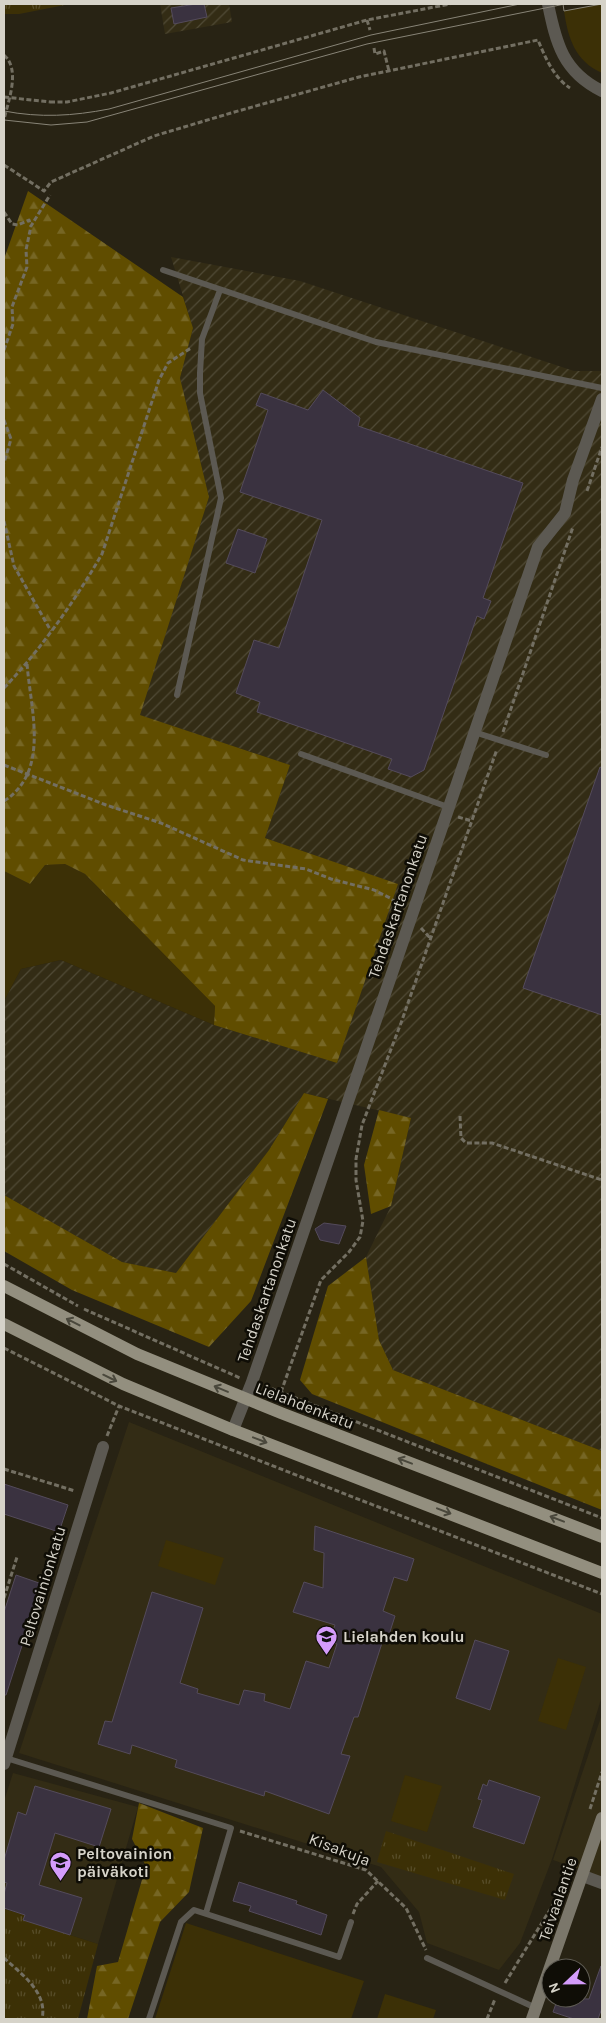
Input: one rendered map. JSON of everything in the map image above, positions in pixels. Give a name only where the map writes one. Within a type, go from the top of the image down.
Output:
[{"type":"main road","name":"Lielahdenkatu","points":[[4,1286],[137,1354],[246,1399],[602,1537]]},
{"type":"main road","points":[[4,1324],[123,1384],[233,1430],[602,1573]]},
{"type":"main road","name":"Teivaalantie","points":[[534,2013],[602,1818]]},
{"type":"street","points":[[548,4],[554,37],[564,58],[582,79],[602,92]]},
{"type":"street","name":"Tehdaskartanonkatu","points":[[233,1430],[252,1382],[538,547],[565,513],[573,480],[602,400]]},
{"type":"street","name":"Peltovainionkatu","points":[[5,1761],[103,1447]]},
{"type":"street","points":[[583,1876],[602,1883]]},
{"type":"lane","points":[[163,270],[376,342],[602,388]]},
{"type":"lane","points":[[177,696],[222,498],[200,393],[202,339],[220,290]]},
{"type":"lane","points":[[474,732],[546,755]]},
{"type":"lane","points":[[301,754],[448,807]]},
{"type":"lane","points":[[5,1761],[230,1828],[206,1913]]},
{"type":"lane","points":[[149,2019],[181,1922],[194,1910],[339,1957],[351,1922]]},
{"type":"lane","points":[[427,1958],[500,1991],[534,2013]]},
{"type":"path","points":[[4,97],[68,102],[111,93],[367,20],[450,4]]},
{"type":"path","points":[[367,20],[370,30]]},
{"type":"path","points":[[4,165],[12,168],[44,190],[51,182],[154,136],[359,78],[538,40]]},
{"type":"path","points":[[374,48],[375,54],[384,51],[389,71]]},
{"type":"path","points":[[4,55],[8,59],[13,72],[4,120]]},
{"type":"path","points":[[4,350],[13,324],[12,307],[27,267],[26,250],[31,226],[50,195]]},
{"type":"path","points":[[4,212],[12,224],[29,220],[31,226]]},
{"type":"path","points":[[4,688],[27,664],[102,554],[159,380],[168,363],[202,339]]},
{"type":"path","points":[[4,420],[11,438],[4,463]]},
{"type":"path","points":[[583,500],[602,447]]},
{"type":"path","points":[[281,1392],[321,1280],[350,1252],[360,1237],[363,1221],[356,1180],[356,1159],[362,1125],[431,939],[577,518]]},
{"type":"path","points":[[4,522],[14,566],[51,631]]},
{"type":"path","points":[[4,801],[19,787],[27,774],[36,735],[27,664]]},
{"type":"path","points":[[4,765],[106,805],[161,823],[243,860],[306,869],[331,879],[374,890],[390,898],[431,939]]},
{"type":"path","points":[[460,1116],[461,1138],[466,1143],[492,1143],[602,1180]]},
{"type":"path","points":[[4,1264],[80,1307],[218,1369],[602,1518]]},
{"type":"path","points":[[4,1348],[119,1406],[602,1594]]},
{"type":"path","points":[[103,1447],[119,1406]]},
{"type":"path","points":[[4,1469],[88,1495]]},
{"type":"path","points":[[4,1598],[17,1557]]},
{"type":"path","points":[[588,1817],[602,1772]]},
{"type":"path","name":"Kisakuja","points":[[230,1828],[366,1870],[406,1908],[425,1947],[427,1958]]},
{"type":"path","points":[[356,1904],[378,1881]]},
{"type":"path","points":[[487,2019],[500,1991],[563,1886]]},
{"type":"path","points":[[4,1958],[30,1982],[40,1997],[42,2019]]},
{"type":"shaded area","points":[[160,4],[229,4],[232,22],[165,34]]},
{"type":"shaded area","points":[[171,257],[300,281],[574,371],[602,371],[602,1451],[393,1370],[379,1340],[366,1257],[391,1206],[411,1118],[304,1093],[269,1150],[176,1273],[122,1262],[4,1195],[4,1001],[21,969],[61,960],[214,1025],[337,1063],[397,884],[265,838],[290,765],[139,715],[209,497],[180,378],[193,328]]},
{"type":"shaded area","name":"Lielahden koulu","points":[[129,1422],[602,1614],[602,1696],[552,1859],[520,1943],[499,1970],[427,1943],[419,1912],[381,1867],[19,1753]]},
{"type":"shaded area","points":[[602,1714],[602,1877],[553,1860]]},
{"type":"shaded area","name":"Peltovainion päiväkoti","points":[[13,1773],[138,1807],[98,1944],[23,1920],[24,1914],[4,1909],[4,1801]]},
{"type":"green space","points":[[4,4],[70,4],[19,14],[4,14]]},
{"type":"green space","points":[[602,4],[602,73],[585,62],[574,48],[564,11]]},
{"type":"green space","points":[[28,191],[183,297],[193,328],[180,378],[209,497],[140,715],[290,765],[265,838],[398,884],[337,1063],[214,1025],[215,1006],[85,874],[65,864],[45,865],[30,884],[4,871],[4,259]]},
{"type":"green space","points":[[65,864],[85,874],[215,1006],[214,1025],[61,960],[21,969],[4,1001],[4,871],[30,884],[45,865]]},
{"type":"green space","points":[[304,1093],[328,1099],[251,1301],[209,1347],[72,1290],[4,1251],[4,1195],[122,1262],[176,1273],[269,1150]]},
{"type":"green space","points":[[379,1110],[411,1118],[391,1206],[371,1214],[364,1165]]},
{"type":"green space","points":[[366,1257],[379,1340],[393,1370],[602,1451],[602,1510],[312,1394],[300,1380],[328,1286]]},
{"type":"green space","points":[[166,1540],[224,1558],[215,1585],[158,1566]]},
{"type":"green space","points":[[558,1658],[586,1667],[566,1730],[538,1721]]},
{"type":"green space","points":[[405,1775],[442,1786],[427,1832],[391,1821]]},
{"type":"green space","points":[[139,1803],[203,1828],[189,1892],[160,1922],[128,2019],[87,2019],[97,1966],[118,1962],[146,1866],[132,1839]]},
{"type":"green space","points":[[386,1831],[514,1874],[505,1900],[377,1862]]},
{"type":"green space","points":[[4,1909],[25,1915],[23,1920],[98,1944],[78,2019],[4,2019]]},
{"type":"green space","points":[[186,1923],[364,1981],[351,2019],[155,2019]]},
{"type":"green space","points":[[385,1994],[436,2010],[433,2019],[377,2019]]},
{"type":"building","points":[[204,4],[207,17],[174,24],[171,8]]},
{"type":"building","points":[[323,390],[360,418],[358,426],[523,483],[483,598],[491,601],[484,619],[477,616],[424,770],[411,777],[388,769],[392,759],[257,712],[260,702],[236,693],[254,640],[279,648],[322,520],[240,492],[268,410],[256,405],[261,393],[308,410]]},
{"type":"building","points":[[238,529],[267,539],[255,573],[226,563]]},
{"type":"building","points":[[600,767],[602,768],[602,1015],[523,988]]},
{"type":"building","points":[[324,1223],[346,1226],[339,1244],[320,1240],[315,1229]]},
{"type":"building","points":[[4,1484],[68,1505],[59,1532],[4,1514]]},
{"type":"building","points":[[315,1526],[414,1559],[407,1581],[394,1577],[383,1611],[395,1616],[386,1644],[382,1643],[358,1717],[354,1717],[341,1754],[350,1756],[329,1814],[265,1791],[264,1796],[175,1767],[177,1760],[132,1745],[130,1754],[98,1744],[105,1721],[112,1722],[152,1592],[203,1608],[180,1683],[198,1689],[197,1693],[239,1705],[244,1690],[265,1694],[264,1701],[290,1709],[306,1661],[329,1668],[337,1644],[329,1641],[335,1625],[293,1612],[304,1582],[323,1588],[324,1553],[314,1550]]},
{"type":"building","points":[[16,1575],[42,1584],[6,1695],[4,1695],[4,1612]]},
{"type":"building","points":[[475,1640],[509,1651],[490,1710],[456,1698]]},
{"type":"building","points":[[489,1780],[540,1797],[524,1844],[473,1827],[482,1800],[478,1799],[483,1784],[487,1786]]},
{"type":"building","name":"Peltovainion päiväkoti","points":[[35,1786],[111,1809],[99,1847],[55,1833],[39,1885],[82,1898],[70,1935],[23,1920],[25,1915],[4,1908],[4,1894],[7,1883],[4,1882],[4,1860],[18,1812],[26,1815]]},
{"type":"building","points":[[239,1882],[297,1901],[296,1904],[327,1915],[321,1935],[249,1911],[251,1906],[233,1901]]},
{"type":"building","points":[[601,1966],[602,2008],[598,2019],[574,2019],[553,2012],[554,2008],[591,2008],[591,1994]]},
{"type":"tram line","points":[[4,111],[31,115],[56,115],[109,109],[371,35],[520,4]]},
{"type":"tram line","points":[[563,4],[564,11],[602,4]]},
{"type":"tram line","points":[[4,120],[51,125],[87,122],[367,44],[565,4]]},
{"type":"place","name":"Lielahden koulu","points":[[327,1655]]},
{"type":"place","name":"Peltovainion päiväkoti","points":[[61,1881]]}]
